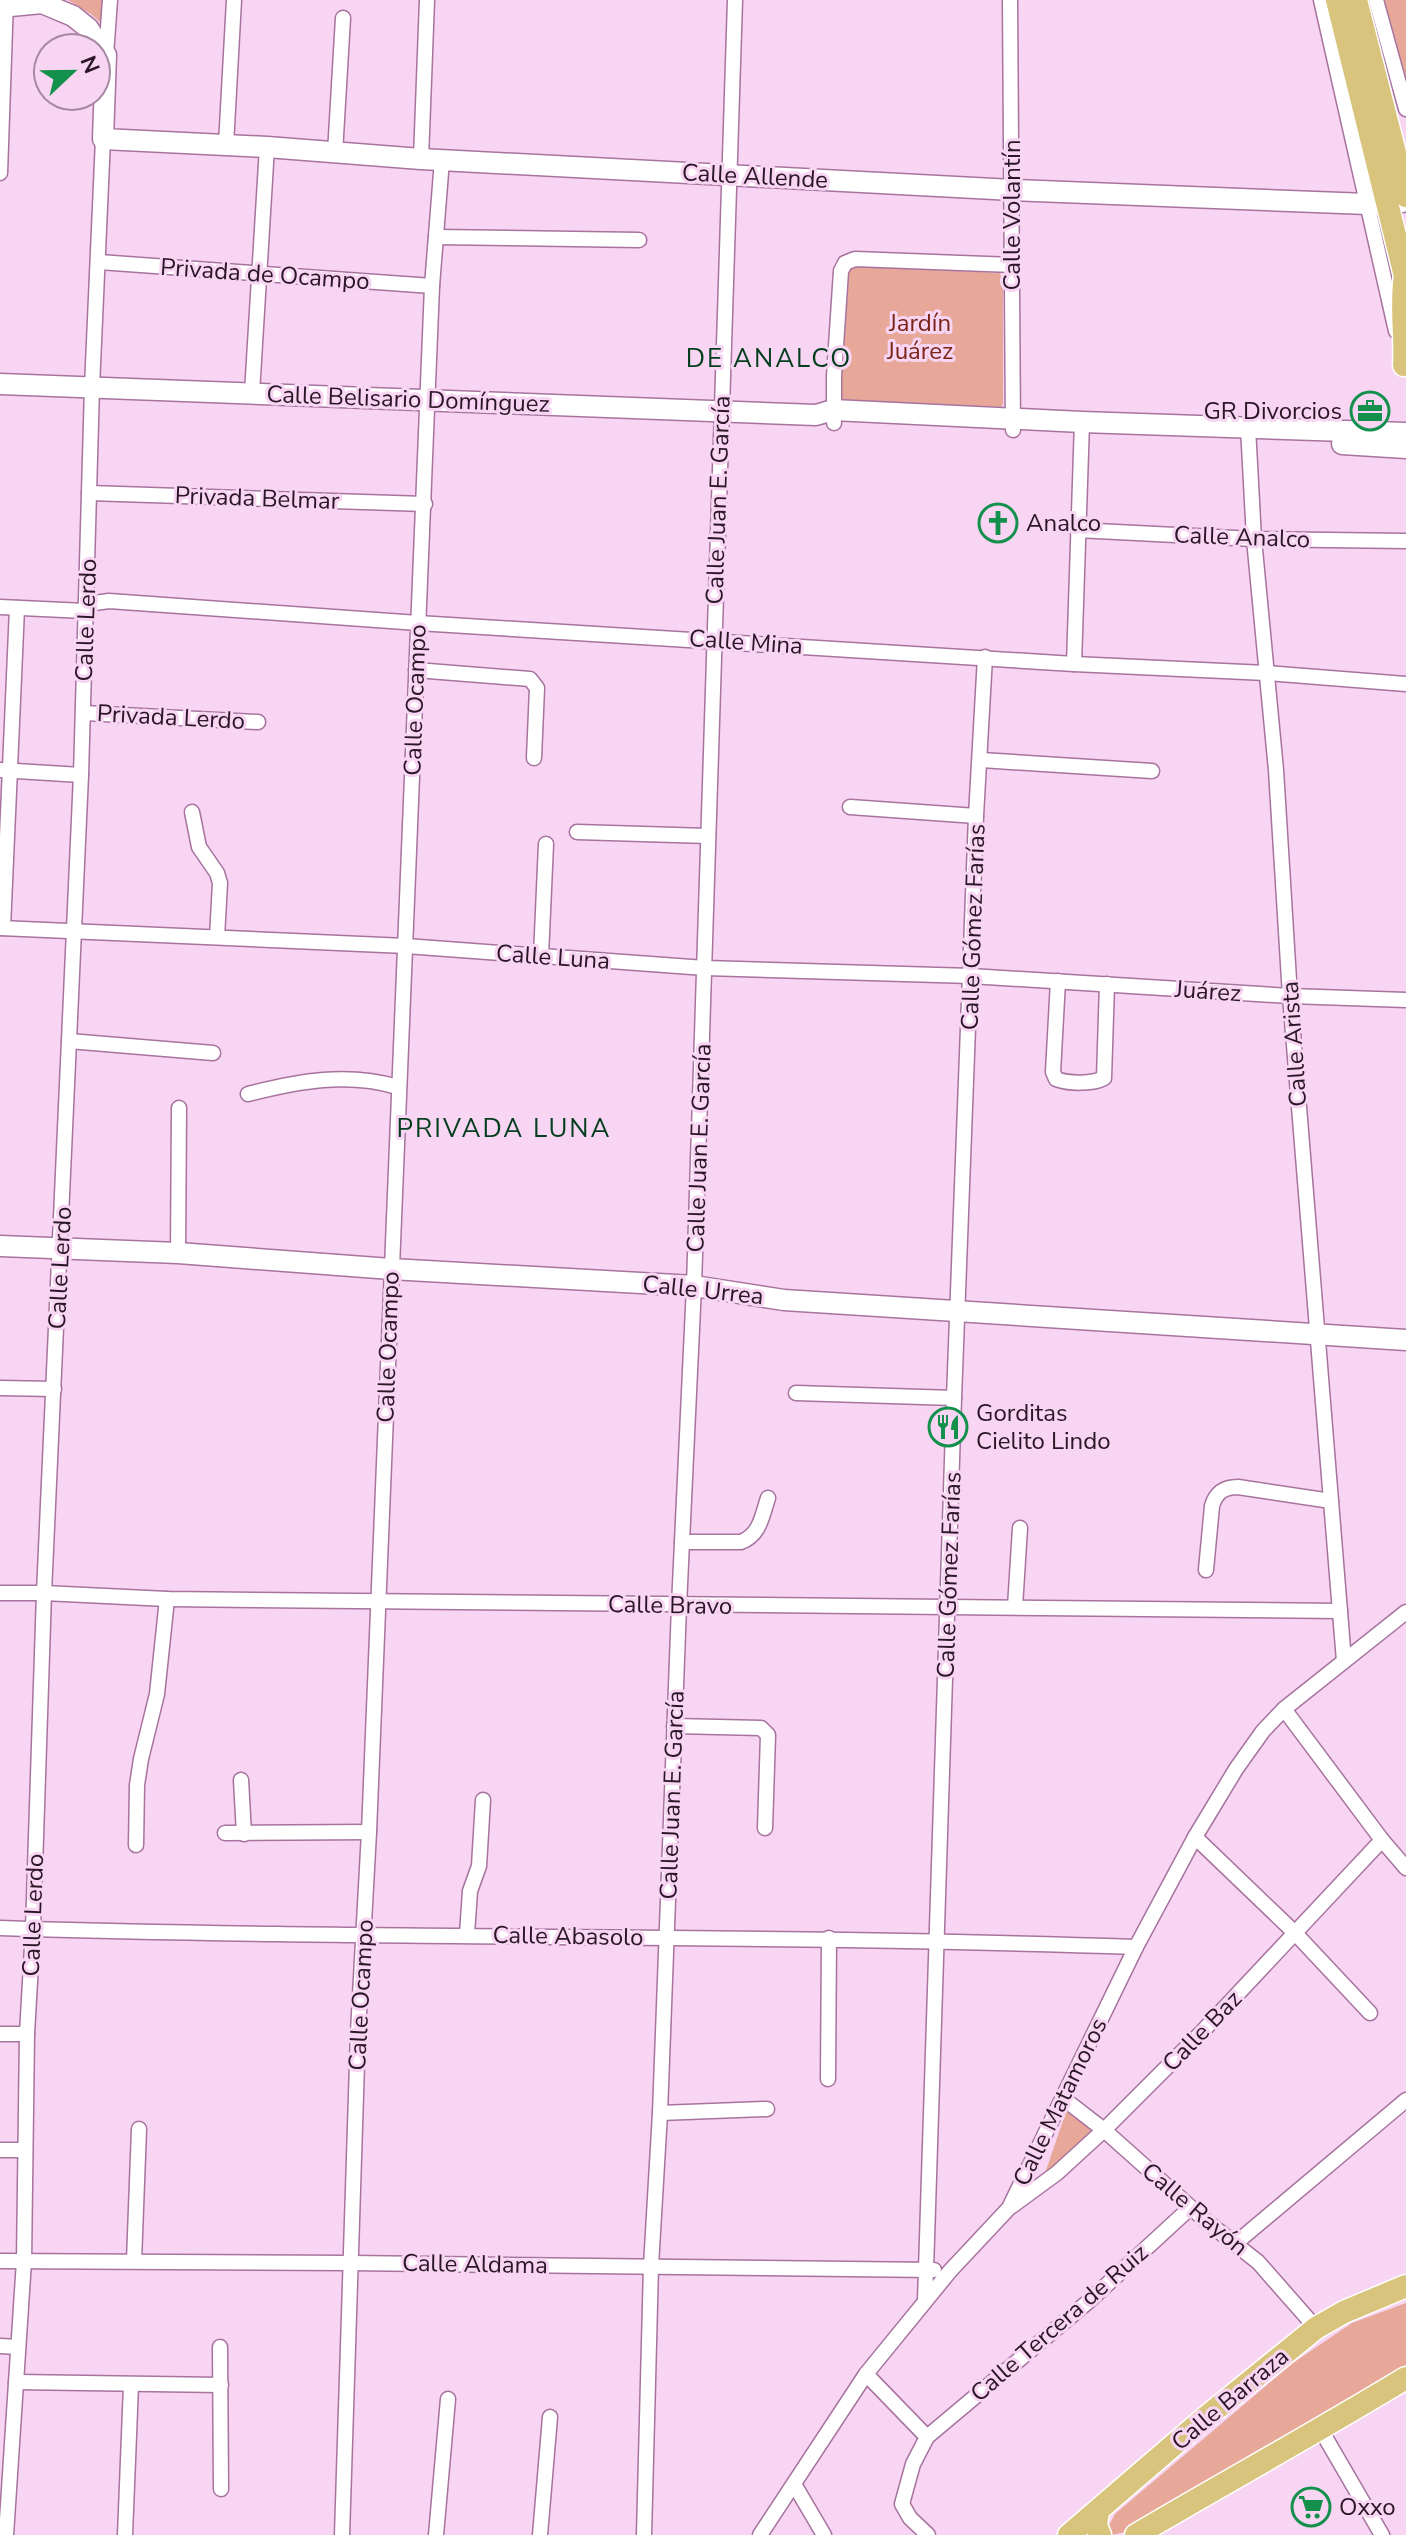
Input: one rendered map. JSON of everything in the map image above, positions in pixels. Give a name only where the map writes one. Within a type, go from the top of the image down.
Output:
[{"type":"main road","points":[[1337,0],[1392,201]]},
{"type":"main road","points":[[1356,0],[1406,278],[1402,303],[1405,370]]},
{"type":"main road","name":"Calle Barraza","points":[[1069,2535],[1095,2527],[1205,2418],[1316,2328],[1344,2312],[1406,2286]]},
{"type":"main road","points":[[1136,2535],[1406,2378]]},
{"type":"street","name":"Calle Lerdo","points":[[108,32],[110,0]]},
{"type":"street","points":[[226,145],[234,0]]},
{"type":"street","name":"Calle Ocampo","points":[[342,2535],[358,2032],[365,1934],[398,1087],[436,237],[427,0]]},
{"type":"street","name":"Calle Juan E. García","points":[[644,2535],[651,2266],[694,1286],[735,0]]},
{"type":"street","name":"Calle Volantín","points":[[1010,0],[1013,424]]},
{"type":"street","points":[[1321,0],[1392,201],[1405,370]]},
{"type":"street","points":[[1376,0],[1406,109]]},
{"type":"street","points":[[0,173],[4,4],[44,2],[73,16],[91,32]]},
{"type":"street","points":[[335,153],[343,18]]},
{"type":"street","name":"Calle Lerdo","points":[[6,2535],[24,2261],[27,2034],[84,713],[92,387],[104,112]]},
{"type":"street","name":"Calle Allende","points":[[103,139],[267,147],[431,160],[1013,190],[1392,201]]},
{"type":"street","points":[[252,393],[267,147]]},
{"type":"street","points":[[436,237],[639,240]]},
{"type":"street","points":[[828,416],[841,271],[845,263],[855,259],[1013,265]]},
{"type":"street","name":"Privada de Ocampo","points":[[99,262],[432,286]]},
{"type":"street","name":"Calle Belisario Domínguez","points":[[0,384],[721,410],[1082,428],[1248,433],[1406,433]]},
{"type":"street","points":[[1074,664],[1082,428]]},
{"type":"street","name":"Calle Belisario Domínguez","points":[[1248,433],[1406,448]]},
{"type":"street","name":"Calle Arista","points":[[1248,433],[1344,1661]]},
{"type":"street","name":"Privada Belmar","points":[[89,493],[425,504]]},
{"type":"street","name":"Calle Analco","points":[[1077,530],[1254,539],[1406,541]]},
{"type":"street","name":"Calle Mina","points":[[0,607],[86,608],[109,601],[1406,684]]},
{"type":"street","points":[[2,928],[5,770],[17,608]]},
{"type":"street","name":"Calle Gómez Farías","points":[[925,2301],[954,1398],[985,657]]},
{"type":"street","points":[[416,670],[530,679],[535,682],[534,758]]},
{"type":"street","name":"Privada Lerdo","points":[[84,713],[258,722]]},
{"type":"street","points":[[981,760],[1152,771]]},
{"type":"street","points":[[5,770],[81,775]]},
{"type":"street","points":[[850,807],[976,816]]},
{"type":"street","points":[[192,812],[199,847],[219,877],[217,937]]},
{"type":"street","points":[[577,832],[708,836]]},
{"type":"street","points":[[541,956],[546,844]]},
{"type":"street","name":"Calle Luna","points":[[2,928],[406,946],[705,968],[971,976],[1107,984]]},
{"type":"street","points":[[1058,981],[1053,1072],[1056,1079],[1065,1082],[1099,1081],[1104,1078],[1107,984]]},
{"type":"street","name":"Juárez","points":[[1107,984],[1406,1000]]},
{"type":"street","points":[[69,1041],[213,1053]]},
{"type":"street","points":[[248,1094],[321,1078],[380,1081],[398,1087]]},
{"type":"street","points":[[178,1253],[179,1108]]},
{"type":"street","name":"Calle Urrea","points":[[0,1246],[178,1253],[694,1286],[784,1300],[1406,1340]]},
{"type":"street","points":[[0,1388],[54,1389]]},
{"type":"street","points":[[796,1393],[954,1398]]},
{"type":"street","points":[[1206,1570],[1212,1506],[1223,1489],[1238,1487],[1331,1501]]},
{"type":"street","points":[[682,1542],[741,1542],[751,1538],[756,1533],[768,1498]]},
{"type":"street","points":[[1015,1607],[1020,1528]]},
{"type":"street","name":"Calle Bravo","points":[[0,1593],[167,1599],[679,1606],[1340,1611]]},
{"type":"street","points":[[136,1845],[137,1785],[159,1682],[167,1599]]},
{"type":"street","points":[[1344,1661],[1406,1612]]},
{"type":"street","name":"Calle Matamoros","points":[[760,2535],[866,2374],[950,2271],[1009,2208],[1136,1947],[1195,1837],[1236,1769],[1263,1731],[1284,1709],[1344,1661]]},
{"type":"street","points":[[1284,1709],[1406,1868]]},
{"type":"street","points":[[674,1726],[761,1728],[766,1731],[765,1828]]},
{"type":"street","points":[[241,1780],[244,1834]]},
{"type":"street","points":[[467,1934],[470,1891],[479,1866],[483,1800]]},
{"type":"street","points":[[225,1833],[369,1832]]},
{"type":"street","points":[[1195,1837],[1295,1933],[1370,2013]]},
{"type":"street","name":"Calle Baz","points":[[1009,2208],[1057,2173],[1104,2130],[1201,2033],[1382,1840]]},
{"type":"street","name":"Calle Abasolo","points":[[0,1928],[829,1938],[1136,1947]]},
{"type":"street","points":[[828,2079],[829,1938]]},
{"type":"street","points":[[0,2034],[27,2034]]},
{"type":"street","name":"Calle Rayón","points":[[1064,2099],[1258,2262],[1316,2328]]},
{"type":"street","points":[[1236,2243],[1406,2100]]},
{"type":"street","points":[[660,2113],[767,2109]]},
{"type":"street","points":[[134,2261],[139,2129]]},
{"type":"street","points":[[0,2150],[24,2150]]},
{"type":"street","name":"Calle Tercera de Ruiz","points":[[927,2437],[1089,2301],[1190,2208]]},
{"type":"street","name":"Calle Aldama","points":[[0,2261],[950,2271]]},
{"type":"street","points":[[0,2346],[18,2347]]},
{"type":"street","points":[[220,2347],[221,2489]]},
{"type":"street","points":[[866,2374],[927,2437],[913,2464],[902,2504],[910,2518],[928,2535]]},
{"type":"street","points":[[16,2382],[221,2385]]},
{"type":"street","points":[[125,2535],[131,2385]]},
{"type":"street","points":[[436,2535],[448,2399]]},
{"type":"street","points":[[540,2535],[550,2417]]},
{"type":"street","points":[[1321,2430],[1382,2535]]},
{"type":"street","points":[[794,2484],[824,2535]]},
{"type":"green space","points":[[68,0],[105,0],[101,23],[91,14]]},
{"type":"green space","points":[[1381,0],[1406,0],[1406,103]]},
{"type":"green space","name":"Jardín Juárez","points":[[851,266],[1000,273],[1003,282],[1001,407],[843,401],[840,397],[846,273]]},
{"type":"green space","points":[[1068,2106],[1095,2134],[1041,2185]]},
{"type":"green space","points":[[1406,2303],[1406,2365],[1126,2532],[1111,2535],[1108,2527],[1115,2514],[1293,2363],[1352,2323]]},
{"type":"place","name":"GR Divorcios","points":[[1370,411]]},
{"type":"place","name":"Analco","points":[[998,523]]},
{"type":"place","name":"Gorditas Cielito Lindo","points":[[948,1427]]},
{"type":"place","name":"Oxxo","points":[[1311,2507]]},
{"type":"district","name":"DE ANALCO","points":[[769,358]]},
{"type":"district","name":"PRIVADA LUNA","points":[[504,1128]]}]
